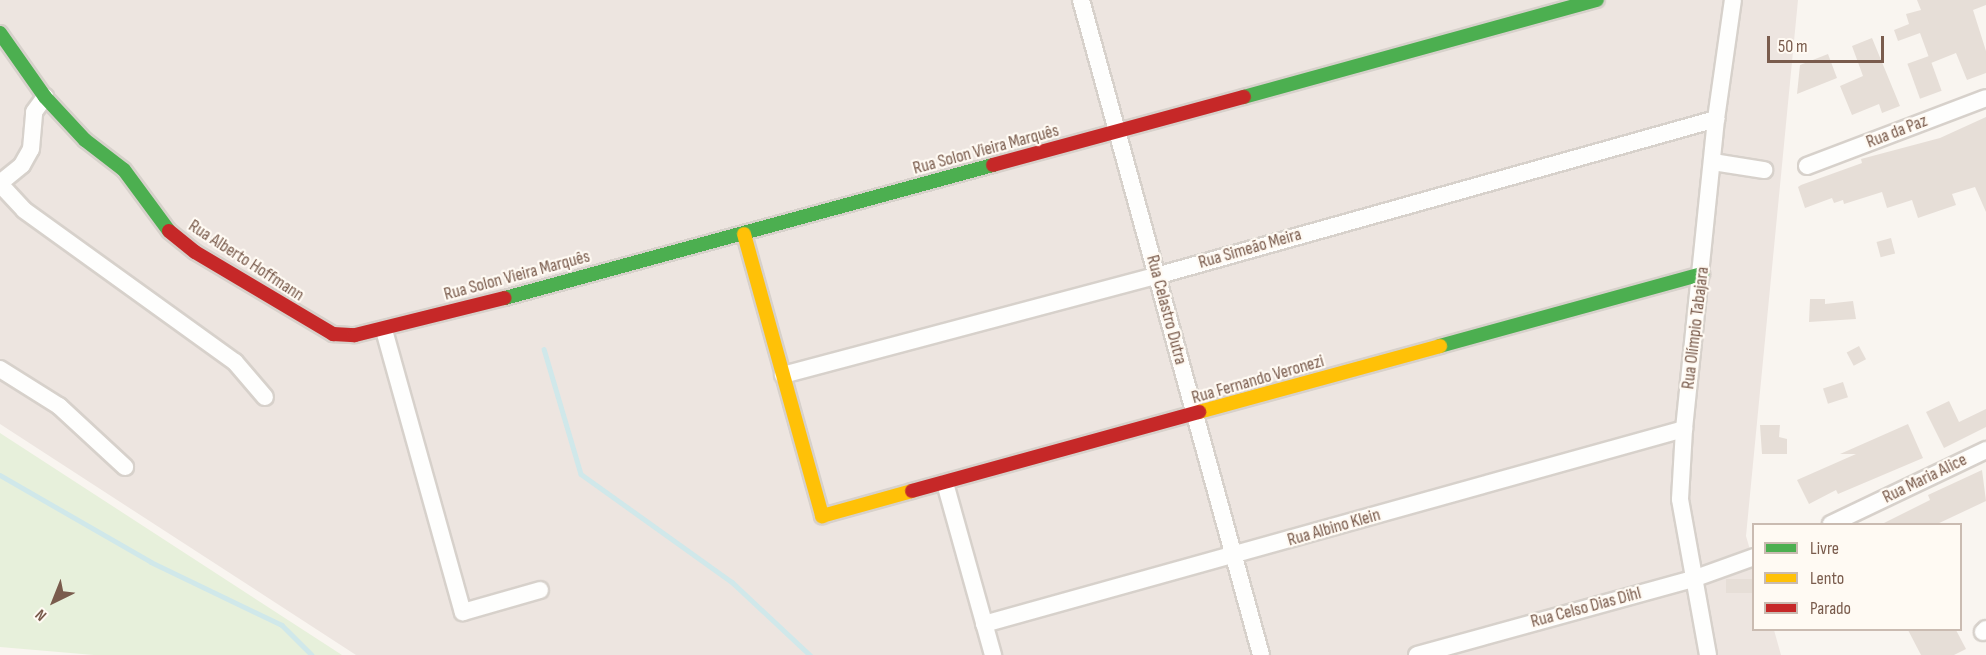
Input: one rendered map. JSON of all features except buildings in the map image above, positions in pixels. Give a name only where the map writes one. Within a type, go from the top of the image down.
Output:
[{"type":"street","name":"Rua Celastro Dutra","points":[[1081,0],[1261,655]]},
{"type":"street","name":"Rua Solon Vieira Marquês","points":[[384,330],[1117,133],[1597,0]]},
{"type":"street","name":"Rua Olímpio Tabajara","points":[[1708,655],[1680,499],[1684,429],[1702,274],[1716,119],[1733,0]]},
{"type":"street","name":"Rua Alberto Hoffmann","points":[[0,33],[45,97],[86,140],[124,170],[168,230],[195,252],[333,334],[384,330]]},
{"type":"street","points":[[45,97],[34,112],[31,149],[22,165],[0,184],[24,210],[218,348],[265,397]]},
{"type":"street","name":"Rua da Paz","points":[[1807,166],[1986,98]]},
{"type":"street","name":"Rua Simeão Meira","points":[[783,375],[1156,276],[1716,119]]},
{"type":"street","points":[[1713,162],[1764,170]]},
{"type":"street","points":[[744,234],[783,375]]},
{"type":"street","name":"Rua Fernando Veronezi","points":[[783,375],[822,516],[1195,416],[1702,274]]},
{"type":"street","points":[[384,330],[463,612],[540,590]]},
{"type":"street","points":[[0,369],[59,406],[124,467]]},
{"type":"street","name":"Rua Albino Klein","points":[[984,624],[1684,429]]},
{"type":"street","name":"Rua Maria Alice","points":[[1835,523],[1986,450]]},
{"type":"street","points":[[945,483],[993,655]]},
{"type":"street","name":"Rua Celso Dias Dihl","points":[[1417,655],[1693,579],[1752,558]]},
{"type":"shaded area","points":[[0,0],[1798,0],[1746,536],[1752,557],[1752,631],[1774,631],[1781,655],[356,655],[0,424]]},
{"type":"green space","points":[[0,433],[342,655],[94,655],[0,647]]},
{"type":"waterway","points":[[544,349],[581,474],[732,582],[810,655]]},
{"type":"waterway","points":[[0,475],[151,562],[282,625],[312,655]]},
{"type":"traffic: fast","points":[[1244,97],[1597,0]]},
{"type":"traffic: fast","points":[[0,33],[45,97],[85,140],[124,170],[169,231]]},
{"type":"traffic: fast","points":[[505,298],[993,165]]},
{"type":"traffic: fast","points":[[1440,346],[1702,274]]},
{"type":"traffic: slow","points":[[744,234],[822,516],[912,491]]},
{"type":"traffic: slow","points":[[1199,412],[1440,346]]},
{"type":"traffic: jam","points":[[993,165],[1244,97]]},
{"type":"traffic: jam","points":[[169,231],[195,252],[333,334],[355,335],[505,298]]},
{"type":"traffic: jam","points":[[912,491],[1199,412]]}]
